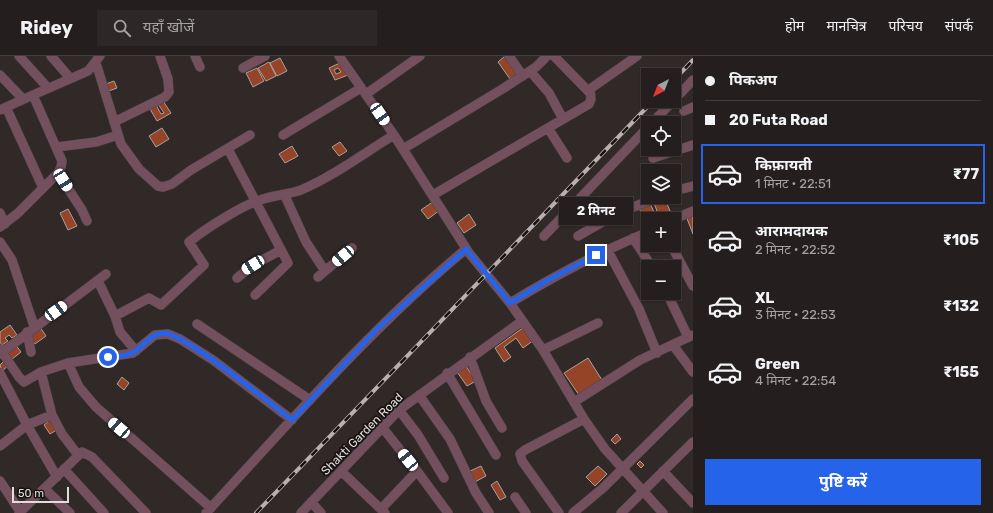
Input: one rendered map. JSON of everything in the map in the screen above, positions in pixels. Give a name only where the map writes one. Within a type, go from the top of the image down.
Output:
[{"type":"street","points":[[19,56],[48,88]]},
{"type":"street","points":[[51,56],[70,78]]},
{"type":"street","points":[[114,122],[165,97],[169,92],[168,79],[160,56]]},
{"type":"street","points":[[195,56],[200,67]]},
{"type":"street","points":[[243,68],[266,56]]},
{"type":"street","points":[[283,135],[363,91],[420,56]]},
{"type":"street","points":[[508,56],[549,93],[563,119]]},
{"type":"street","points":[[433,195],[589,104],[591,99],[589,92],[554,56]]},
{"type":"street","points":[[589,92],[592,87],[637,56]]},
{"type":"street","points":[[342,57],[433,195],[466,249],[510,303],[543,350],[584,419],[605,449],[663,513]]},
{"type":"street","points":[[403,149],[527,73],[545,57]]},
{"type":"street","points":[[44,188],[3,108],[88,71],[98,59]]},
{"type":"street","points":[[98,59],[121,144],[139,169],[152,182],[163,187],[172,184],[191,170],[250,135]]},
{"type":"street","points":[[0,74],[22,99]]},
{"type":"street","points":[[681,93],[693,80]]},
{"type":"street","points":[[2,225],[44,188],[58,173],[61,167],[62,161],[57,147],[33,95]]},
{"type":"street","points":[[659,116],[666,108]]},
{"type":"street","points":[[548,128],[567,158]]},
{"type":"street","points":[[544,236],[641,134]]},
{"type":"street","points":[[57,147],[96,142],[118,135]]},
{"type":"street","points":[[115,316],[149,298],[161,305],[204,265],[190,242],[200,233],[256,201],[285,196],[303,189],[394,135]]},
{"type":"street","points":[[654,158],[693,145]]},
{"type":"street","points":[[228,149],[288,264],[255,295]]},
{"type":"street","points":[[58,173],[82,210],[87,221]]},
{"type":"street","points":[[681,189],[693,186]]},
{"type":"street","points":[[285,196],[306,242],[325,271]]},
{"type":"street","points":[[578,236],[618,213],[641,204]]},
{"type":"street","points":[[681,216],[693,212]]},
{"type":"street","points":[[0,213],[2,225]]},
{"type":"street","points":[[510,303],[548,280],[607,249],[641,235]]},
{"type":"street","points":[[633,238],[647,260]]},
{"type":"street","points":[[0,242],[12,260],[30,329],[31,352]]},
{"type":"street","points":[[318,277],[352,248]]},
{"type":"street","points":[[68,363],[79,387],[96,407],[208,510],[376,330],[466,249]]},
{"type":"street","points":[[607,249],[639,309],[657,353]]},
{"type":"street","points":[[237,278],[245,270],[281,250]]},
{"type":"street","points":[[675,252],[693,286]]},
{"type":"street","points":[[106,274],[1,351],[18,378],[24,382],[42,372],[68,363],[118,356],[136,351],[155,335],[168,334],[180,339],[213,360],[292,420]]},
{"type":"street","points":[[98,281],[115,316],[120,332],[136,351]]},
{"type":"street","points":[[574,402],[640,360],[691,336],[671,300]]},
{"type":"street","name":"Shakti Garden Road","points":[[301,513],[399,410],[447,373],[522,320]]},
{"type":"street","points":[[543,350],[598,323]]},
{"type":"street","points":[[197,324],[310,400]]},
{"type":"street","points":[[673,345],[693,372]]},
{"type":"street","points":[[470,357],[486,401],[502,428]]},
{"type":"street","points":[[42,372],[52,415],[62,434],[78,455]]},
{"type":"street","points":[[0,373],[26,425],[57,476]]},
{"type":"street","points":[[447,373],[496,455]]},
{"type":"street","points":[[418,395],[450,439],[476,493],[489,513]]},
{"type":"street","points":[[574,513],[603,488],[693,399]]},
{"type":"street","points":[[399,410],[418,435],[444,478]]},
{"type":"street","points":[[0,446],[26,425],[52,415]]},
{"type":"street","points":[[558,513],[522,461],[520,454],[584,419]]},
{"type":"street","points":[[382,427],[448,513]]},
{"type":"street","points":[[622,512],[662,471],[691,448]]},
{"type":"street","points":[[0,481],[20,513],[82,452],[92,457],[146,513]]},
{"type":"street","points":[[64,469],[104,513]]},
{"type":"street","points":[[340,471],[383,511],[417,471]]},
{"type":"street","points":[[662,471],[693,503]]},
{"type":"street","points":[[45,489],[70,513]]},
{"type":"street","points":[[515,497],[526,513]]},
{"type":"street","points":[[310,502],[321,513]]},
{"type":"building","points":[[505,56],[517,75],[510,79],[498,62]]},
{"type":"building","points":[[280,58],[287,71],[277,76],[270,63]]},
{"type":"building","points":[[269,62],[276,76],[266,81],[258,68]]},
{"type":"building","points":[[342,62],[348,75],[335,80],[329,68]],"holes":[[[338,68],[341,72],[336,74],[334,70]]]},
{"type":"building","points":[[257,68],[264,81],[253,87],[246,73]]},
{"type":"building","points":[[114,81],[117,88],[106,92],[103,85]]},
{"type":"building","points":[[163,101],[171,113],[157,121],[150,109],[156,105],[161,114],[164,113],[158,104]]},
{"type":"building","points":[[162,128],[169,139],[156,147],[149,136]]},
{"type":"building","points":[[340,142],[347,151],[339,156],[332,147]]},
{"type":"building","points":[[292,146],[298,156],[285,163],[279,154]]},
{"type":"building","points":[[434,201],[440,210],[428,219],[421,210]]},
{"type":"building","points":[[650,204],[654,212],[641,212],[639,208]]},
{"type":"building","points":[[654,204],[667,204],[670,212],[657,212]]},
{"type":"building","points":[[68,209],[77,226],[68,230],[60,213]]},
{"type":"building","points":[[693,213],[693,234],[686,216]]},
{"type":"building","points":[[469,214],[476,225],[464,233],[457,223]]},
{"type":"building","points":[[10,325],[17,335],[12,338],[9,335],[5,338],[8,341],[2,345],[0,342],[0,332]]},
{"type":"building","points":[[40,327],[46,336],[35,344],[29,335]]},
{"type":"building","points":[[524,327],[534,340],[523,348],[516,338],[504,347],[511,357],[504,362],[495,348]]},
{"type":"building","points":[[15,344],[21,352],[11,360],[5,352]]},
{"type":"building","points":[[588,358],[602,380],[579,395],[564,373]]},
{"type":"building","points":[[5,360],[9,365],[2,371],[0,365]]},
{"type":"building","points":[[466,366],[476,381],[467,386],[457,372]]},
{"type":"building","points":[[122,377],[129,383],[124,390],[117,384]]},
{"type":"building","points":[[52,419],[58,429],[50,434],[44,425]]},
{"type":"building","points":[[617,434],[621,439],[615,444],[611,440]]},
{"type":"building","points":[[640,461],[644,465],[641,468],[637,464]]},
{"type":"building","points":[[481,466],[486,476],[473,483],[468,472]]},
{"type":"building","points":[[598,466],[607,474],[595,486],[586,477]]},
{"type":"building","points":[[497,481],[506,497],[500,500],[491,485]]},
{"type":"railway","points":[[681,73],[693,60]]},
{"type":"railway","points":[[256,513],[646,108]]},
{"type":"route","points":[[108,357],[133,353],[155,335],[162,333],[168,334],[180,339],[213,360],[292,420],[348,358],[376,330],[437,273],[466,249],[510,303],[548,280],[596,255]]}]
